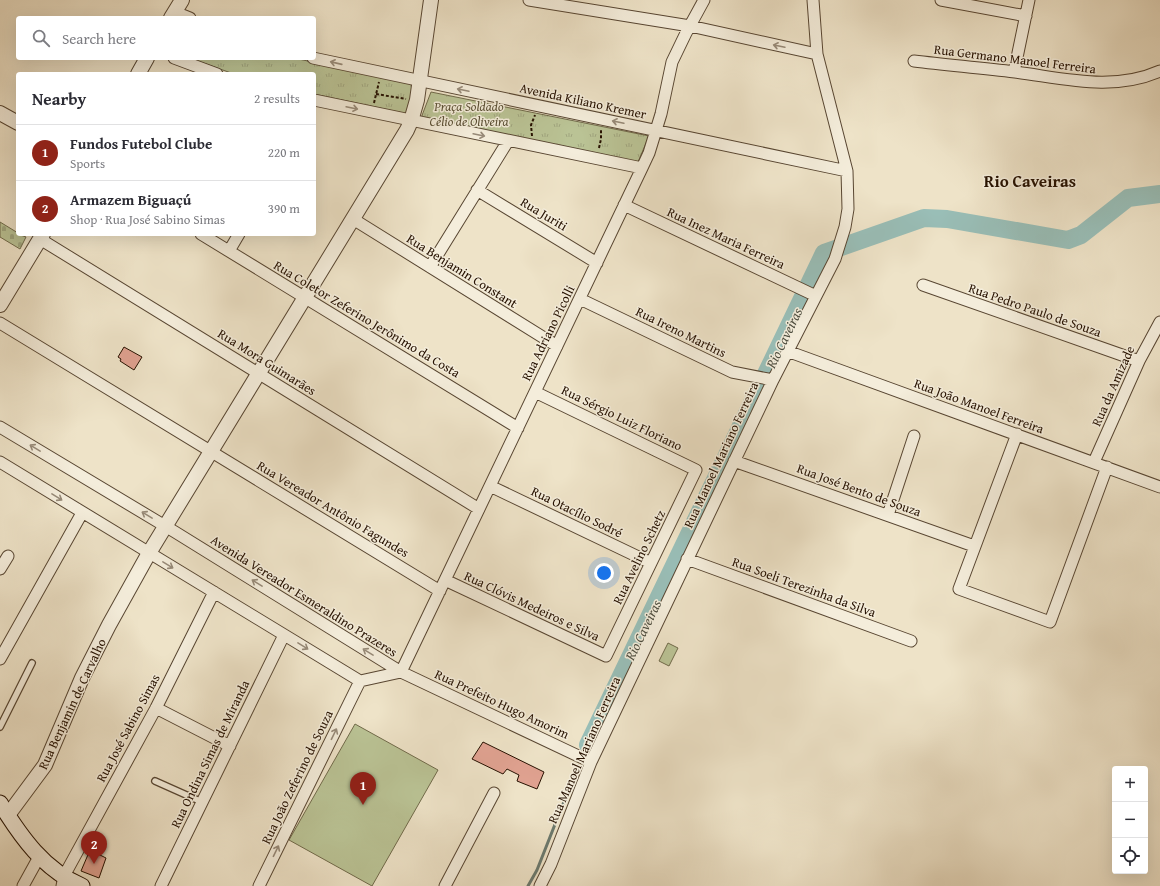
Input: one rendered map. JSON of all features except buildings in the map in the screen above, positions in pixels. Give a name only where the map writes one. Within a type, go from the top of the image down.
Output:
[{"type":"main road","points":[[4,809],[20,834],[39,857],[63,881],[82,886]]},
{"type":"street","name":"Rua Benjamin de Carvalho","points":[[4,809],[45,765],[82,678],[109,625],[149,554],[403,138],[411,121],[417,100],[431,0]]},
{"type":"street","points":[[529,0],[690,26],[818,54]]},
{"type":"street","name":"Rua Adriano Picolli","points":[[401,672],[642,168],[661,114],[672,62],[704,0]]},
{"type":"street","name":"Rua Manoel Mariano Ferreira","points":[[540,886],[551,864],[591,762],[772,380],[814,295],[835,259],[845,227],[848,209],[847,171],[818,54],[814,0]]},
{"type":"street","points":[[941,0],[1026,16]]},
{"type":"street","points":[[1014,72],[1029,0]]},
{"type":"street","points":[[176,10],[186,16]]},
{"type":"street","name":"Avenida Kiliano Kremer","points":[[316,59],[847,171]]},
{"type":"street","points":[[139,72],[146,60]]},
{"type":"street","points":[[179,60],[212,72]]},
{"type":"street","name":"Rua Germano Manoel Ferreira","points":[[914,61],[1097,83],[1133,79],[1160,71]]},
{"type":"street","points":[[316,104],[371,112],[642,168]]},
{"type":"street","points":[[0,113],[16,122]]},
{"type":"street","points":[[430,267],[508,141]]},
{"type":"street","name":"Rua Juriti","points":[[477,190],[597,263]]},
{"type":"street","name":"Rua Inez Maria Ferreira","points":[[624,205],[814,295]]},
{"type":"street","name":"Rua Benjamin Constant","points":[[353,219],[557,346]]},
{"type":"street","name":"Rua Coletor Zeferino Jerônimo da Costa","points":[[204,236],[518,428]]},
{"type":"street","points":[[229,251],[238,236]]},
{"type":"street","points":[[0,305],[41,237]]},
{"type":"street","name":"Rua Mora Guimarães","points":[[41,237],[259,374],[479,509]]},
{"type":"street","name":"Rua Pedro Paulo de Souza","points":[[923,285],[1139,361]]},
{"type":"street","name":"Rua Ireno Martins","points":[[580,299],[732,372],[772,380]]},
{"type":"street","name":"Rua da Amizade","points":[[1094,462],[1139,361],[1160,322]]},
{"type":"street","name":"Rua Vereador Antônio Fagundes","points":[[0,323],[440,591]]},
{"type":"street","name":"Rua João Manoel Ferreira","points":[[787,351],[1160,487]]},
{"type":"street","name":"Rua Sérgio Luiz Floriano","points":[[535,392],[696,470]]},
{"type":"street","name":"Avenida Vereador Esmeraldino Prazeres","points":[[0,427],[401,672]]},
{"type":"street","points":[[1017,434],[959,589],[1050,622],[1107,467]]},
{"type":"street","points":[[888,515],[914,436]]},
{"type":"street","name":"Rua José Bento de Souza","points":[[734,461],[974,546]]},
{"type":"street","points":[[0,462],[360,681]]},
{"type":"street","name":"Rua Avelino Schetz","points":[[606,656],[696,470]]},
{"type":"street","name":"Rua Otacílio Sodré","points":[[490,486],[651,563]]},
{"type":"street","points":[[0,659],[82,513]]},
{"type":"street","points":[[0,569],[8,556]]},
{"type":"street","name":"Rua Soeli Terezinha da Silva","points":[[687,559],[911,641]]},
{"type":"street","name":"Rua Clóvis Medeiros e Silva","points":[[445,580],[606,656]]},
{"type":"street","name":"Rua José Sabino Simas","points":[[63,881],[156,708],[214,592]]},
{"type":"street","name":"Rua Ondina Simas de Miranda","points":[[161,886],[284,635]]},
{"type":"street","name":"Avenida Vereador Esmeraldino Prazeres","points":[[360,681],[401,672]]},
{"type":"street","name":"Rua Prefeito Hugo Amorim","points":[[401,672],[591,762]]},
{"type":"street","name":"Rua João Zeferino de Souza","points":[[259,886],[360,681]]},
{"type":"street","points":[[156,708],[230,746]]},
{"type":"street","points":[[445,886],[494,793]]},
{"type":"street","points":[[23,886],[39,857]]},
{"type":"lane","points":[[0,727],[32,663]]},
{"type":"lane","points":[[155,781],[202,802]]},
{"type":"path","points":[[371,112],[381,73]]},
{"type":"path","points":[[376,94],[417,100]]},
{"type":"path","points":[[536,147],[532,137],[531,126],[535,115],[542,107]]},
{"type":"path","points":[[593,158],[599,149],[602,139],[602,128],[598,118]]},
{"type":"green space","points":[[195,60],[303,60],[413,84],[408,114],[316,94],[316,72],[228,72]]},
{"type":"green space","name":"Praça Soldado Célio de Oliveira","points":[[431,92],[649,136],[638,162],[421,118]]},
{"type":"green space","points":[[0,222],[16,232],[16,236],[26,237],[20,249],[0,237]]},
{"type":"green space","points":[[668,643],[678,648],[669,666],[659,661]]},
{"type":"green space","points":[[355,724],[438,770],[372,886],[289,840]]},
{"type":"waterway","name":"Rio Caveiras","points":[[588,745],[824,253],[924,218],[947,219],[1068,240],[1081,235],[1128,198],[1160,194]]},
{"type":"waterway","name":"Rio Caveiras","points":[[528,886],[537,870],[578,766]]},
{"type":"place","name":"Fundos Futebol Clube","points":[[363,805]]},
{"type":"place","name":"Armazem Biguaçú","points":[[94,864]]},
{"type":"district","name":"Rio Caveiras","points":[[1030,180]]}]
